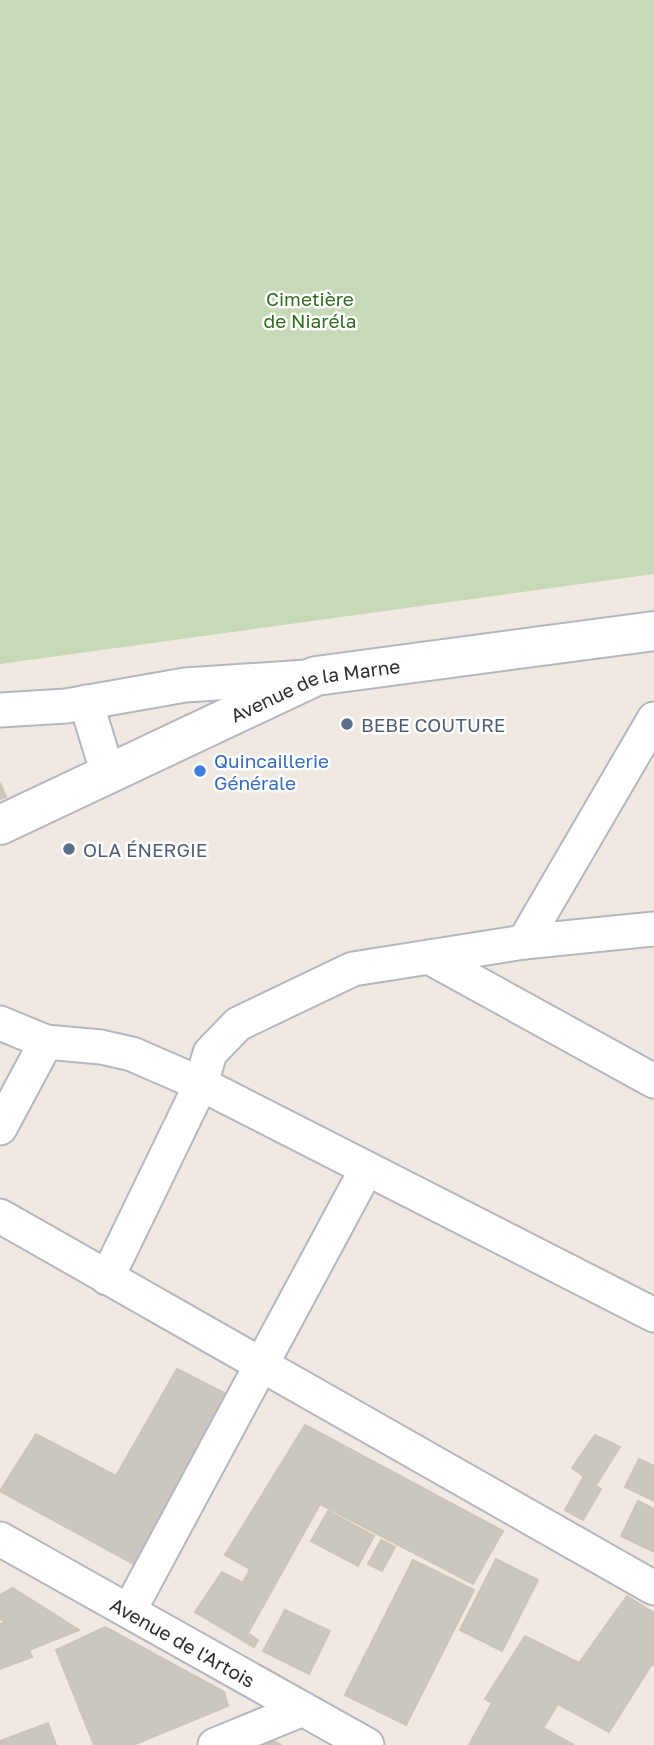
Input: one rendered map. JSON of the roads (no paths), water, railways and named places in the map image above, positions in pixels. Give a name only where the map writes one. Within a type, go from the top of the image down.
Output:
[{"type":"street","name":"Avenue de la Marne","points":[[0,825],[316,677],[654,631]]},
{"type":"street","points":[[0,710],[86,702],[185,685],[316,677]]},
{"type":"street","points":[[86,702],[108,774]]},
{"type":"street","points":[[524,942],[654,719]]},
{"type":"street","points":[[107,1278],[201,1084],[210,1053],[238,1024],[353,969],[524,942],[654,929]]},
{"type":"street","points":[[429,957],[654,1081]]},
{"type":"street","points":[[0,1023],[46,1042],[101,1047],[132,1054],[201,1084],[654,1315]]},
{"type":"street","points":[[0,1128],[46,1042]]},
{"type":"street","points":[[129,1611],[366,1170]]},
{"type":"street","points":[[0,1216],[654,1588]]},
{"type":"street","name":"Avenue de l'Artois","points":[[0,1539],[367,1745]]},
{"type":"street","points":[[215,1745],[303,1709]]},
{"type":"place","name":"BEBE COUTURE","points":[[347,724]]},
{"type":"place","name":"Quincaillerie Générale","points":[[200,771]]},
{"type":"place","name":"OLA ÉNERGIE","points":[[69,849]]},
{"type":"park label","name":"Cimetière de Niaréla","points":[[310,309]]}]
